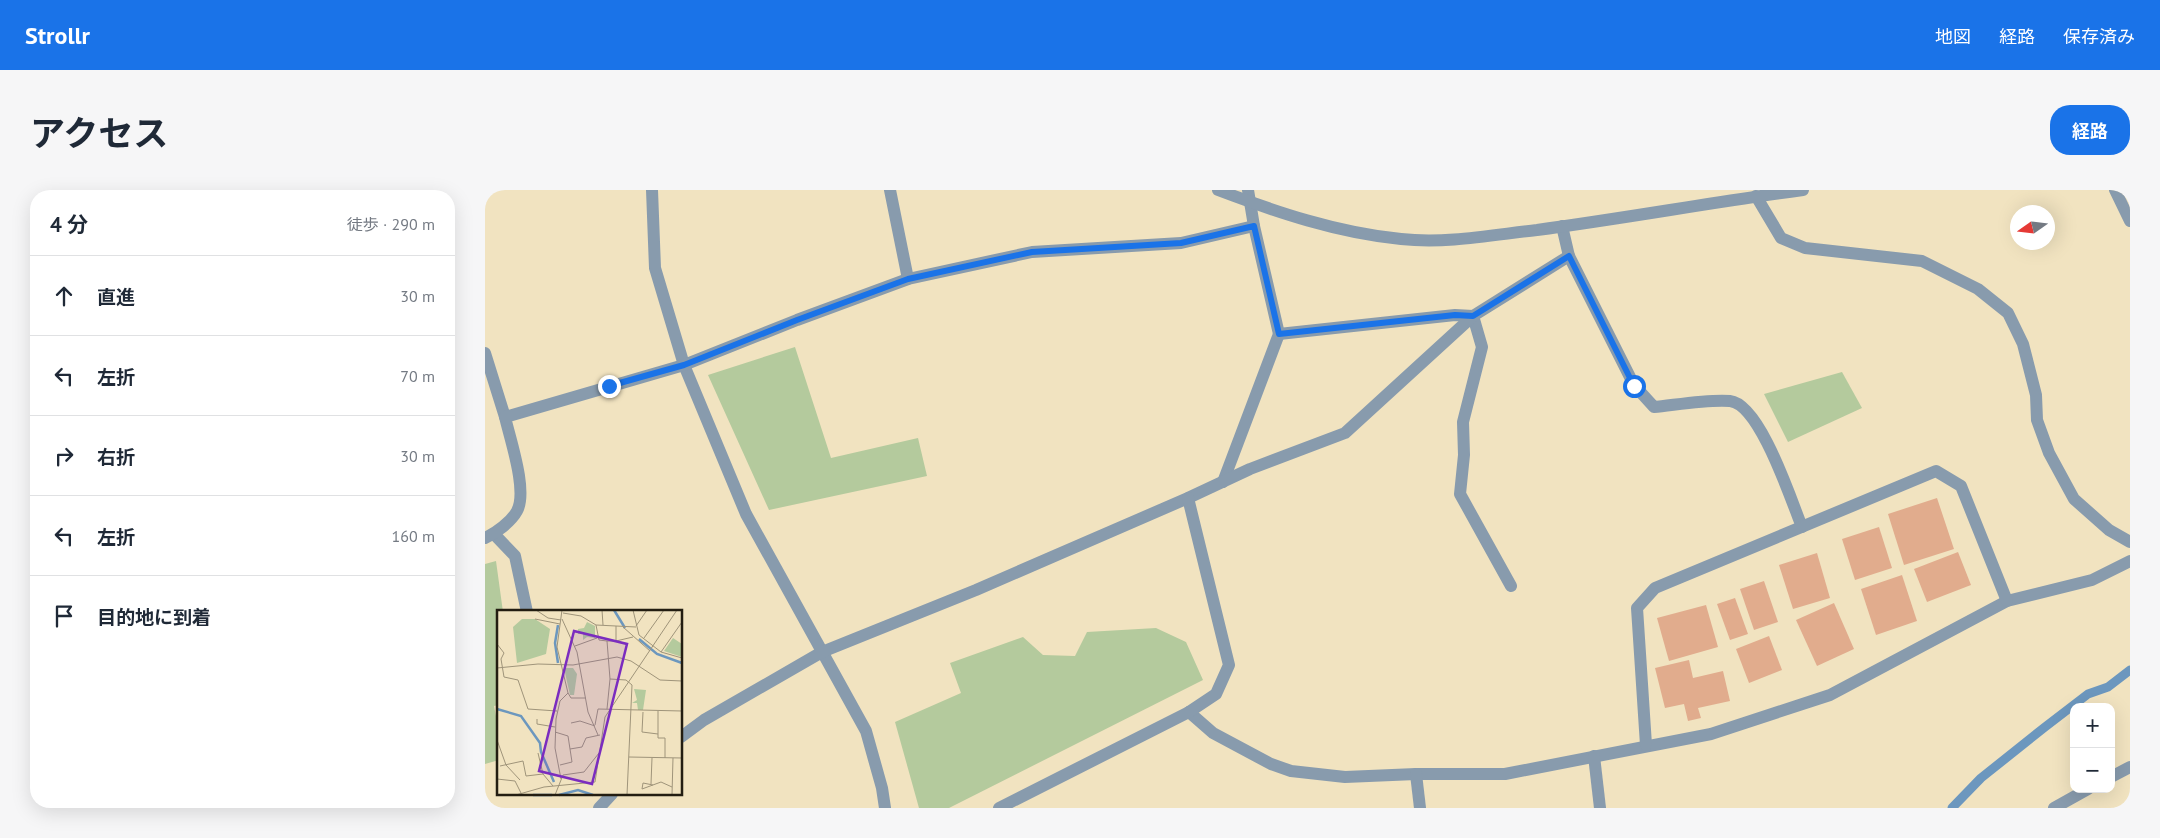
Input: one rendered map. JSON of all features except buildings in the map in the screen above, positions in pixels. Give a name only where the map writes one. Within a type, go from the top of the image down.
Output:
[{"type":"street","points":[[652,190],[655,268],[684,365],[746,514],[866,731],[882,788],[885,808]]},
{"type":"street","points":[[890,190],[908,279]]},
{"type":"street","points":[[1218,190],[1248,196],[1342,230],[1402,239],[1459,240],[1803,190]]},
{"type":"street","points":[[2115,190],[2130,221]]},
{"type":"street","points":[[1223,482],[1279,334],[1248,196]]},
{"type":"street","points":[[1757,196],[1781,238],[1805,248],[1922,261],[1978,289],[2009,314],[2029,362],[2036,395],[2037,420],[2049,453],[2073,499],[2109,530],[2130,542]]},
{"type":"street","points":[[505,417],[684,365],[797,320],[908,279],[1032,252],[1181,243],[1254,226]]},
{"type":"street","points":[[1562,226],[1569,256],[1634,386],[1654,407],[1731,401],[1746,408],[1762,430],[1802,527]]},
{"type":"street","points":[[683,735],[704,720],[822,652],[976,590],[1189,498],[1250,469],[1345,433],[1473,316],[1569,256]]},
{"type":"street","points":[[1279,334],[1455,315],[1473,316]]},
{"type":"street","points":[[1473,316],[1482,347],[1463,422],[1464,455],[1461,494],[1511,586]]},
{"type":"street","points":[[485,353],[505,417],[521,484],[517,510],[490,536],[515,556],[527,610]]},
{"type":"street","points":[[1647,745],[1637,608],[1655,588],[1936,471],[1961,486],[2007,601]]},
{"type":"street","points":[[999,808],[1189,712],[1216,694],[1229,665],[1189,498]]},
{"type":"street","points":[[1189,712],[1213,733],[1271,764],[1291,771],[1345,777],[1416,774],[1505,774],[1711,734],[1830,695],[2007,601],[2092,580],[2130,562]]},
{"type":"street","points":[[1594,756],[1599,808]]},
{"type":"street","points":[[2115,775],[2130,767]]},
{"type":"street","points":[[1416,774],[1420,808]]},
{"type":"street","points":[[2054,808],[2081,793]]},
{"type":"street","points":[[599,808],[610,796]]},
{"type":"green space","points":[[795,347],[831,458],[918,438],[927,476],[769,510],[708,375]]},
{"type":"green space","points":[[1842,372],[1862,408],[1788,442],[1764,394]]},
{"type":"green space","points":[[496,561],[503,610],[497,610],[497,705],[494,706],[497,721],[497,761],[485,764],[485,564]]},
{"type":"green space","points":[[1156,628],[1186,642],[1203,680],[949,808],[919,808],[895,722],[961,693],[950,663],[1023,637],[1043,655],[1075,656],[1087,632]]},
{"type":"waterway","points":[[1952,808],[1981,778],[2045,727],[2088,694],[2108,687],[2130,670]]},
{"type":"route","points":[[609,386],[684,365],[797,320],[908,279],[1032,252],[1181,243],[1254,226],[1279,334],[1455,315],[1473,316],[1569,256],[1634,386]]}]
